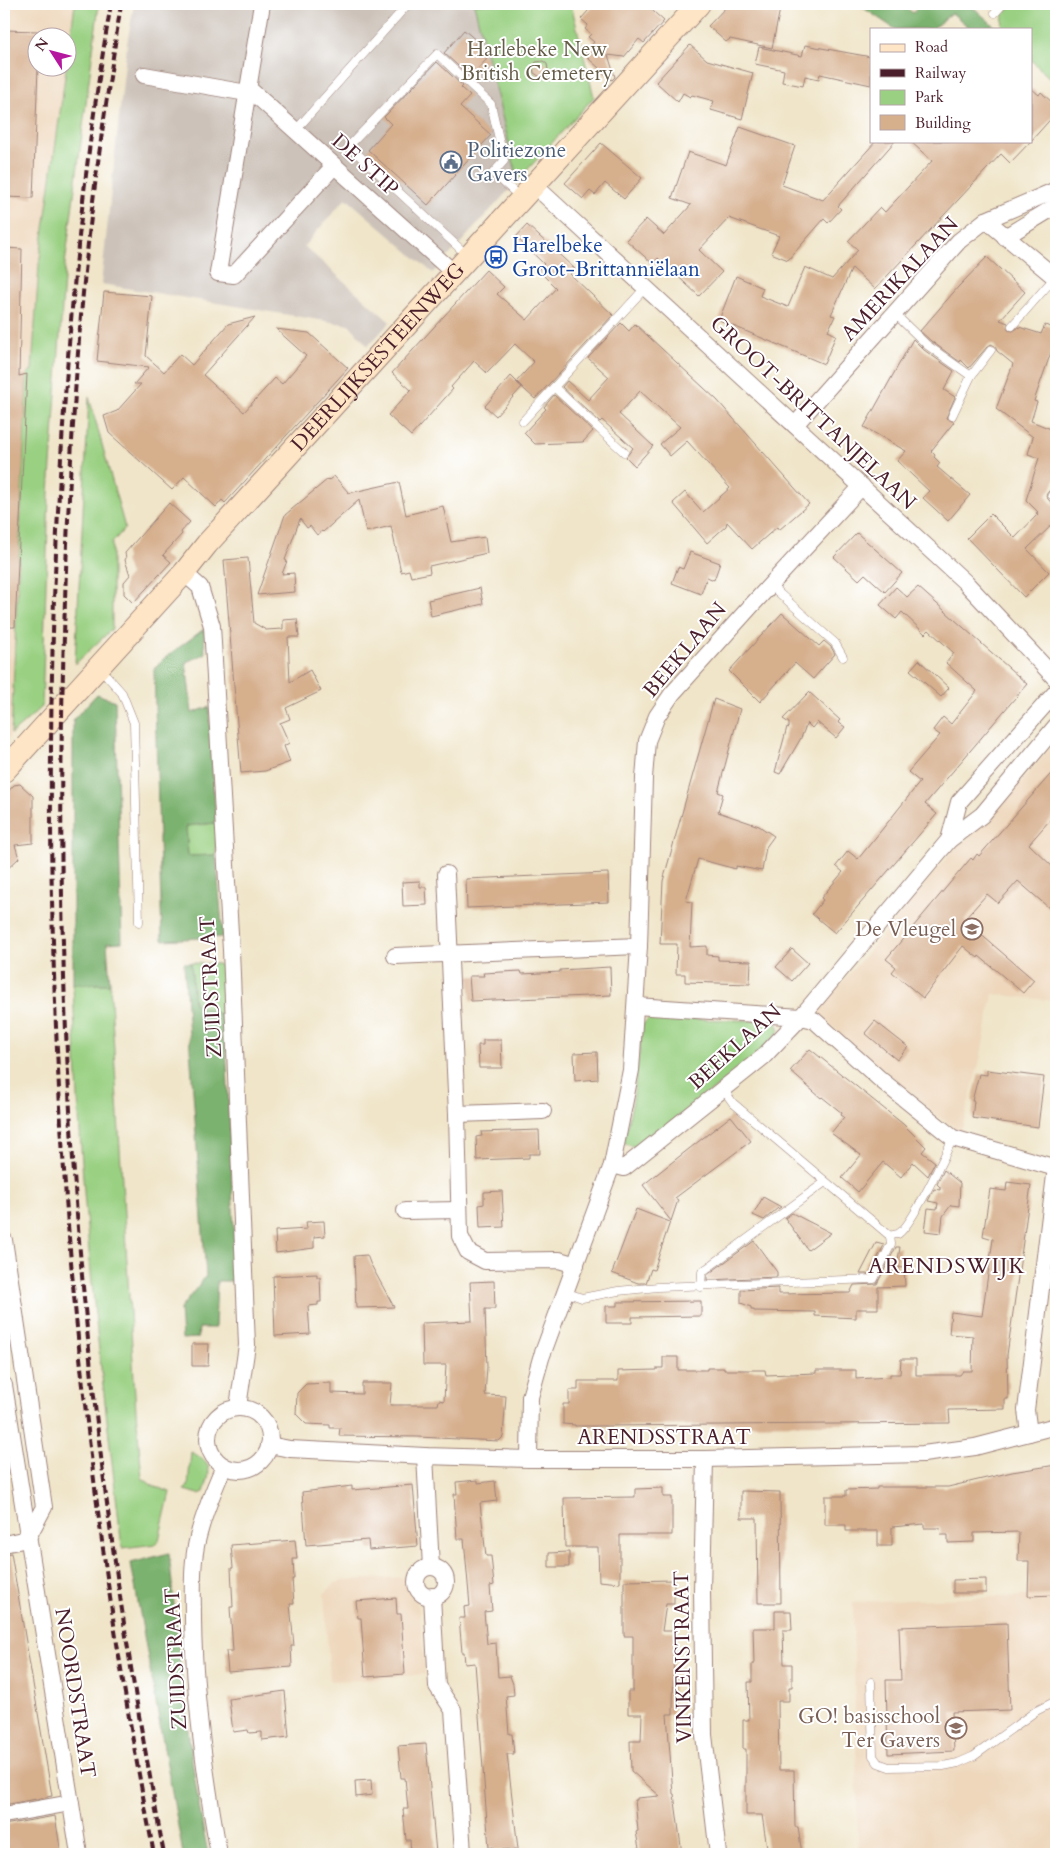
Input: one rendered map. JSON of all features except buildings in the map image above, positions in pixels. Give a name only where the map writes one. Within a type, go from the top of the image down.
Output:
[{"type":"main road","name":"DEERLIJKSESTEENWEG","points":[[4,771],[184,572],[207,544],[699,4]]},
{"type":"street","points":[[262,4],[218,273],[234,275],[334,166]]},
{"type":"street","points":[[144,75],[248,91]]},
{"type":"street","name":"DE STIP","points":[[248,91],[296,131],[454,273]]},
{"type":"street","name":"AMERIKALAAN","points":[[795,425],[959,241],[986,220],[1056,190]]},
{"type":"street","name":"GROOT-BRITTANJELAAN","points":[[528,192],[646,288],[862,486],[965,582],[1056,679]]},
{"type":"street","points":[[1005,237],[1056,206]]},
{"type":"street","points":[[986,220],[1055,277]]},
{"type":"street","name":"BEEKLAAN","points":[[530,1459],[530,1396],[541,1358],[612,1165],[631,1070],[639,946],[644,778],[647,740],[657,716],[672,694],[862,486]]},
{"type":"street","name":"ZUIDSTRAAT","points":[[184,572],[200,587],[213,635],[231,950],[247,1345],[238,1407]]},
{"type":"street","points":[[950,840],[959,802],[1056,692]]},
{"type":"street","points":[[1029,1434],[1026,1410],[1056,1167],[953,1138],[881,1080],[814,1020],[801,1017],[950,840],[982,815],[1056,726]]},
{"type":"street","points":[[446,874],[457,1114],[460,1236],[468,1252],[485,1261],[559,1260],[576,1265]]},
{"type":"street","points":[[394,956],[639,946]]},
{"type":"street","name":"BEEKLAAN","points":[[636,1006],[801,1017]]},
{"type":"street","name":"BEEKLAAN","points":[[612,1165],[624,1168],[763,1057],[801,1017]]},
{"type":"street","points":[[457,1114],[543,1111]]},
{"type":"street","points":[[406,1211],[459,1210]]},
{"type":"street","points":[[4,1240],[44,1507],[27,1538],[4,1544]]},
{"type":"street","name":"NOORDSTRAAT","points":[[4,1385],[79,1854]]},
{"type":"street","points":[[238,1407],[253,1411],[267,1425],[270,1445],[260,1462],[242,1470],[233,1469],[217,1461],[209,1447],[210,1429],[215,1419],[223,1412],[238,1407]]},
{"type":"street","name":"ARENDSSTRAAT","points":[[270,1445],[290,1449],[530,1459],[705,1459],[923,1454],[975,1447],[1056,1426]]},
{"type":"street","points":[[425,1456],[431,1567],[442,1572],[446,1579],[443,1590],[437,1595],[432,1596],[437,1686],[453,1710],[464,1852]]},
{"type":"street","name":"VINKENSTRAAT","points":[[705,1459],[702,1591],[704,1735],[718,1854]]},
{"type":"street","name":"ZUIDSTRAAT","points":[[219,1854],[206,1781],[197,1696],[193,1600],[198,1538],[224,1466]]},
{"type":"street","points":[[4,1815],[71,1803]]},
{"type":"lane","points":[[296,131],[408,4]]},
{"type":"lane","points":[[995,13],[1003,4]]},
{"type":"lane","points":[[469,256],[349,146],[437,54],[492,104],[504,161],[493,173],[528,192]]},
{"type":"lane","points":[[1012,326],[1055,277]]},
{"type":"lane","points":[[523,421],[646,288]]},
{"type":"lane","points":[[894,313],[927,344],[971,376]]},
{"type":"lane","points":[[952,416],[971,376],[991,350]]},
{"type":"lane","points":[[554,387],[624,452]]},
{"type":"lane","points":[[770,585],[835,643],[843,657]]},
{"type":"lane","points":[[98,667],[122,693],[134,723],[139,922]]},
{"type":"lane","points":[[565,1292],[582,1298],[618,1291],[658,1287],[701,1287],[874,1279],[892,1244],[890,1236],[732,1103],[723,1089]]},
{"type":"lane","points":[[890,1236],[898,1234],[907,1224],[935,1177],[953,1138]]},
{"type":"lane","points":[[701,1287],[702,1272],[825,1182]]},
{"type":"lane","points":[[871,1682],[873,1756],[878,1763],[889,1767],[943,1766],[958,1763],[974,1756],[1036,1712],[1056,1701]]},
{"type":"shaded area","points":[[4,4],[75,4],[72,28],[28,28],[28,78],[65,78],[39,265],[19,542],[10,736],[4,743]]},
{"type":"shaded area","points":[[134,4],[474,4],[518,180],[433,273],[346,198],[304,246],[390,322],[368,346],[350,325],[101,284],[127,44]]},
{"type":"shaded area","name":"De Vleugel","points":[[1056,741],[1056,1001],[993,994],[980,1059],[961,1131],[943,1120],[821,1017],[820,1009],[957,846],[983,825]]},
{"type":"shaded area","points":[[409,1577],[412,1594],[419,1609],[425,1674],[371,1680],[330,1681],[324,1594],[335,1583],[347,1580]]},
{"type":"shaded area","name":"GO! basisschool Ter Gavers","points":[[1056,1595],[1056,1854],[858,1854],[853,1602]]},
{"type":"green space","points":[[75,4],[99,4],[65,264],[49,493],[42,707],[11,734],[27,374],[32,370],[39,265],[65,78],[78,78],[78,28],[72,28]]},
{"type":"green space","name":"Harlebeke New British Cemetery","points":[[474,4],[571,4],[594,97],[518,180]]},
{"type":"green space","points":[[866,4],[901,4],[913,13],[921,4],[969,4],[997,28],[970,28],[952,13],[933,28],[894,28],[862,7]]},
{"type":"green space","points":[[1013,4],[1056,4],[1056,84],[1032,61],[1032,28],[1002,28],[1003,15]]},
{"type":"green space","points":[[89,397],[125,528],[112,543],[112,629],[75,664]]},
{"type":"green space","points":[[204,629],[205,654],[186,662],[192,713],[209,707],[216,823],[186,826],[188,856],[216,855],[223,937],[162,940],[154,670],[162,660]]},
{"type":"green space","points":[[97,694],[115,701],[122,942],[107,943],[110,984],[73,984],[73,720]]},
{"type":"green space","points":[[216,823],[216,855],[188,856],[186,826]]},
{"type":"green space","points":[[184,963],[191,963],[194,1004],[225,1018],[236,1278],[232,1281],[217,1281],[215,1328],[199,1328],[198,1338],[182,1339],[180,1309],[206,1276]]},
{"type":"green space","points":[[191,963],[218,964],[223,967],[225,1018],[194,1004]]},
{"type":"green space","points":[[73,984],[110,984],[136,1411],[142,1478],[153,1486],[170,1492],[159,1540],[156,1544],[122,1548],[87,1229],[78,1106]]},
{"type":"green space","points":[[649,1018],[776,1021],[780,1030],[759,1054],[639,1148],[625,1144],[624,1140],[633,1100],[643,1024]]},
{"type":"green space","points":[[191,1452],[207,1464],[209,1473],[204,1492],[199,1494],[184,1490],[188,1486]]},
{"type":"green space","points":[[169,1553],[180,1667],[195,1779],[208,1854],[183,1854],[131,1563]]},
{"type":"railway","points":[[111,4],[99,78],[80,226],[57,524],[51,757],[52,915],[58,1072],[68,1230],[83,1386],[102,1543],[126,1699],[154,1854]]},
{"type":"railway","points":[[121,4],[92,212],[80,326],[74,415],[64,636],[61,842],[63,945],[72,1150],[80,1253],[101,1457],[121,1601],[164,1854]]},
{"type":"place","name":"Politiezone Gavers","points":[[451,162]]},
{"type":"place","name":"Harelbeke Groot-Brittanniëlaan","points":[[496,257]]},
{"type":"place","name":"De Vleugel","points":[[972,929]]},
{"type":"place","name":"GO! basisschool Ter Gavers","points":[[956,1728]]},
{"type":"district","name":"ARENDSWIJK","points":[[947,1266]]}]
